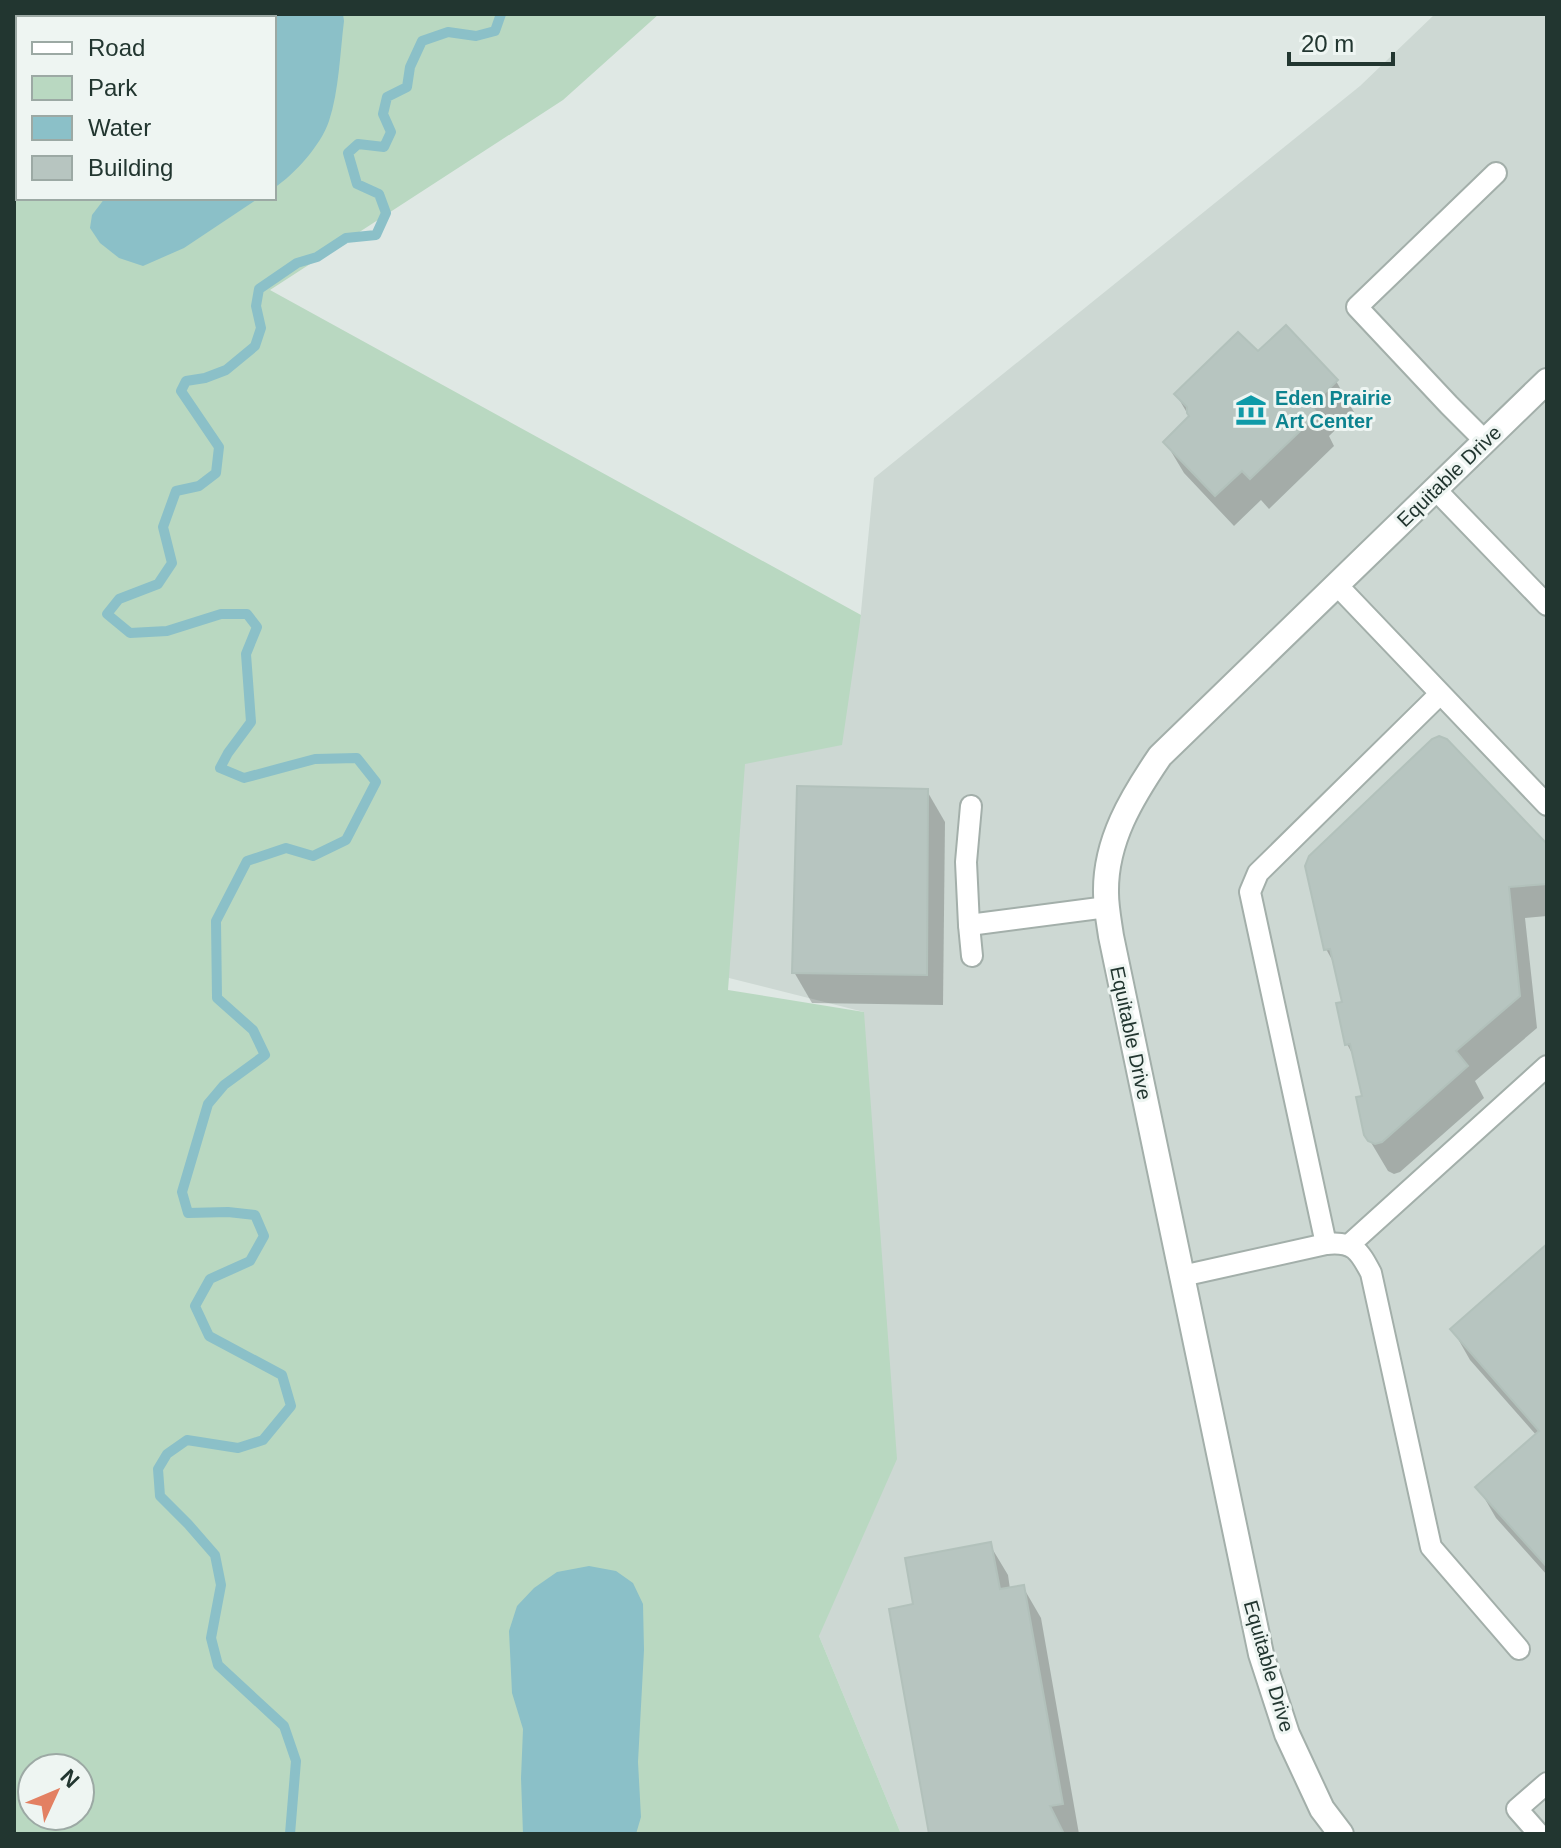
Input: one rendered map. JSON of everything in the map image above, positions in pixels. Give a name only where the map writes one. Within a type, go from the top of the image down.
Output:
[{"type":"street","name":"Equitable Drive","points":[[1341,1834],[1322,1809],[1287,1734],[1261,1654],[1111,936],[1105,889],[1113,842],[1132,799],[1160,756],[1547,381]]},
{"type":"lane","points":[[1485,441],[1357,307],[1496,173]]},
{"type":"lane","points":[[1435,489],[1547,605]]},
{"type":"lane","points":[[1336,584],[1547,805]]},
{"type":"lane","points":[[1326,1244],[1250,892],[1258,873],[1440,694]]},
{"type":"lane","points":[[971,806],[966,862],[972,956]]},
{"type":"lane","points":[[969,925],[1107,907]]},
{"type":"lane","points":[[1349,1245],[1547,1066]]},
{"type":"lane","points":[[1182,1276],[1326,1244],[1349,1245],[1358,1251],[1371,1273],[1431,1547],[1519,1649]]},
{"type":"lane","points":[[1539,1834],[1517,1809],[1547,1783]]},
{"type":"shaded area","points":[[1435,14],[1547,14],[1547,1834],[901,1834],[819,1636],[864,1012],[729,978],[693,763],[860,622],[874,478],[1360,86]]},
{"type":"green space","points":[[659,14],[563,100],[270,290],[861,615],[842,745],[745,764],[728,990],[864,1012],[897,1459],[819,1636],[901,1834],[14,1834],[14,163],[16,200],[276,200],[276,16],[38,16]]},
{"type":"water","points":[[343,14],[344,21],[339,72],[329,121],[306,158],[276,186],[276,16],[265,16]]},
{"type":"water","points":[[103,200],[256,200],[184,248],[143,266],[119,258],[100,243],[90,228],[92,215]]},
{"type":"water","points":[[589,1566],[616,1571],[633,1583],[643,1604],[644,1650],[638,1762],[641,1817],[636,1834],[523,1834],[523,1729],[512,1693],[509,1631],[517,1606],[534,1588],[557,1572]]},
{"type":"building","name":"Eden Prairie Art Center","points":[[1286,325],[1338,380],[1311,406],[1318,414],[1250,479],[1242,471],[1215,496],[1163,442],[1189,416],[1187,407],[1174,394],[1238,332],[1258,351]]},
{"type":"building","points":[[1439,736],[1447,739],[1547,844],[1547,884],[1509,887],[1520,996],[1456,1051],[1468,1066],[1382,1142],[1375,1144],[1364,1135],[1356,1097],[1362,1096],[1350,1044],[1345,1045],[1336,1003],[1342,1002],[1330,949],[1324,950],[1305,866],[1309,856],[1432,739]]},
{"type":"building","points":[[797,786],[928,789],[927,975],[792,973]]},
{"type":"building","points":[[1547,1244],[1547,1567],[1475,1487],[1539,1431],[1450,1329]]},
{"type":"building","points":[[991,1542],[1000,1589],[1024,1585],[1063,1804],[1050,1806],[1064,1834],[929,1834],[889,1609],[913,1604],[905,1558]]},
{"type":"waterway","points":[[290,1834],[296,1761],[284,1726],[218,1665],[211,1638],[221,1585],[215,1555],[160,1496],[158,1469],[167,1454],[187,1440],[238,1448],[263,1440],[291,1406],[282,1375],[209,1336],[195,1306],[210,1279],[250,1261],[264,1236],[255,1215],[188,1213],[182,1192],[208,1104],[224,1085],[265,1055],[253,1030],[217,998],[216,921],[247,861],[286,848],[313,856],[346,840],[376,782],[357,758],[315,759],[244,778],[220,768],[251,722],[246,654],[257,627],[247,614],[221,614],[167,631],[130,633],[107,614],[119,599],[158,584],[172,563],[163,527],[176,491],[199,486],[216,473],[219,447],[181,391],[186,381],[226,370],[255,346],[261,328],[256,306],[259,289],[297,263],[317,257],[346,238],[376,235],[386,213],[379,194],[357,184],[348,153],[358,144],[384,147],[391,132],[383,114],[387,97],[407,87],[410,67],[422,41],[448,32],[476,36],[495,31],[501,14]]},
{"type":"place","name":"Eden Prairie Art Center","points":[[1251,410]]}]
